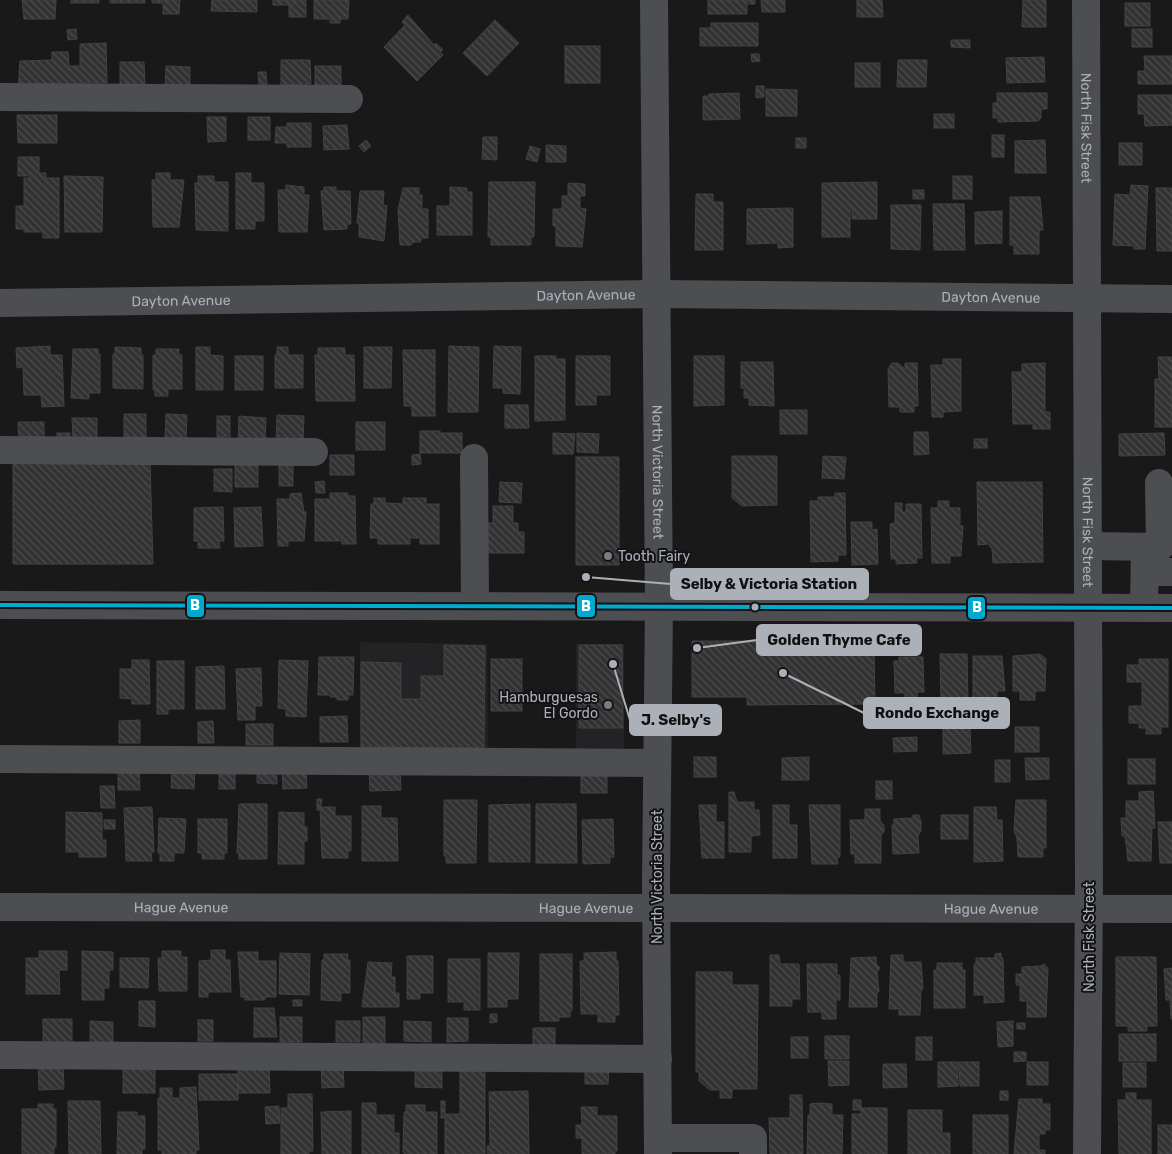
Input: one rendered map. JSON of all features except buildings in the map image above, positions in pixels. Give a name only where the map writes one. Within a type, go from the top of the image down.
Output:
[{"type":"street","name":"North Victoria Street","points":[[654,0],[659,607],[656,907],[658,1146]]},
{"type":"street","name":"North Fisk Street","points":[[1086,0],[1085,298],[1089,909],[1086,1154]]},
{"type":"street","points":[[0,98],[349,99]]},
{"type":"street","name":"Dayton Avenue","points":[[0,303],[656,294],[1172,299]]},
{"type":"street","points":[[0,450],[314,452]]},
{"type":"street","points":[[474,458],[475,606]]},
{"type":"street","points":[[1144,608],[1159,538],[1159,483]]},
{"type":"street","points":[[1088,546],[1159,538]]},
{"type":"street","points":[[1159,538],[1172,572]]},
{"type":"street","points":[[0,605],[1172,608]]},
{"type":"street","points":[[0,759],[657,763]]},
{"type":"street","name":"Hague Avenue","points":[[0,907],[1172,909]]},
{"type":"street","points":[[0,1054],[658,1059]]},
{"type":"street","points":[[658,1146],[753,1138],[753,1154]]},
{"type":"shaded area","points":[[360,642],[487,644],[488,751],[360,749]]},
{"type":"shaded area","points":[[576,644],[624,644],[624,750],[576,750]]},
{"type":"transit line","name":"B","points":[[0,605],[1172,608]]},
{"type":"place","name":"Tooth Fairy","points":[[608,556]]},
{"type":"place","name":"Selby & Victoria Station","points":[[586,577]]},
{"type":"place","name":"Golden Thyme Cafe","points":[[697,648]]},
{"type":"place","name":"J. Selby's","points":[[613,664]]},
{"type":"place","name":"Rondo Exchange","points":[[783,673]]},
{"type":"place","name":"Hamburguesas El Gordo","points":[[608,705]]}]
